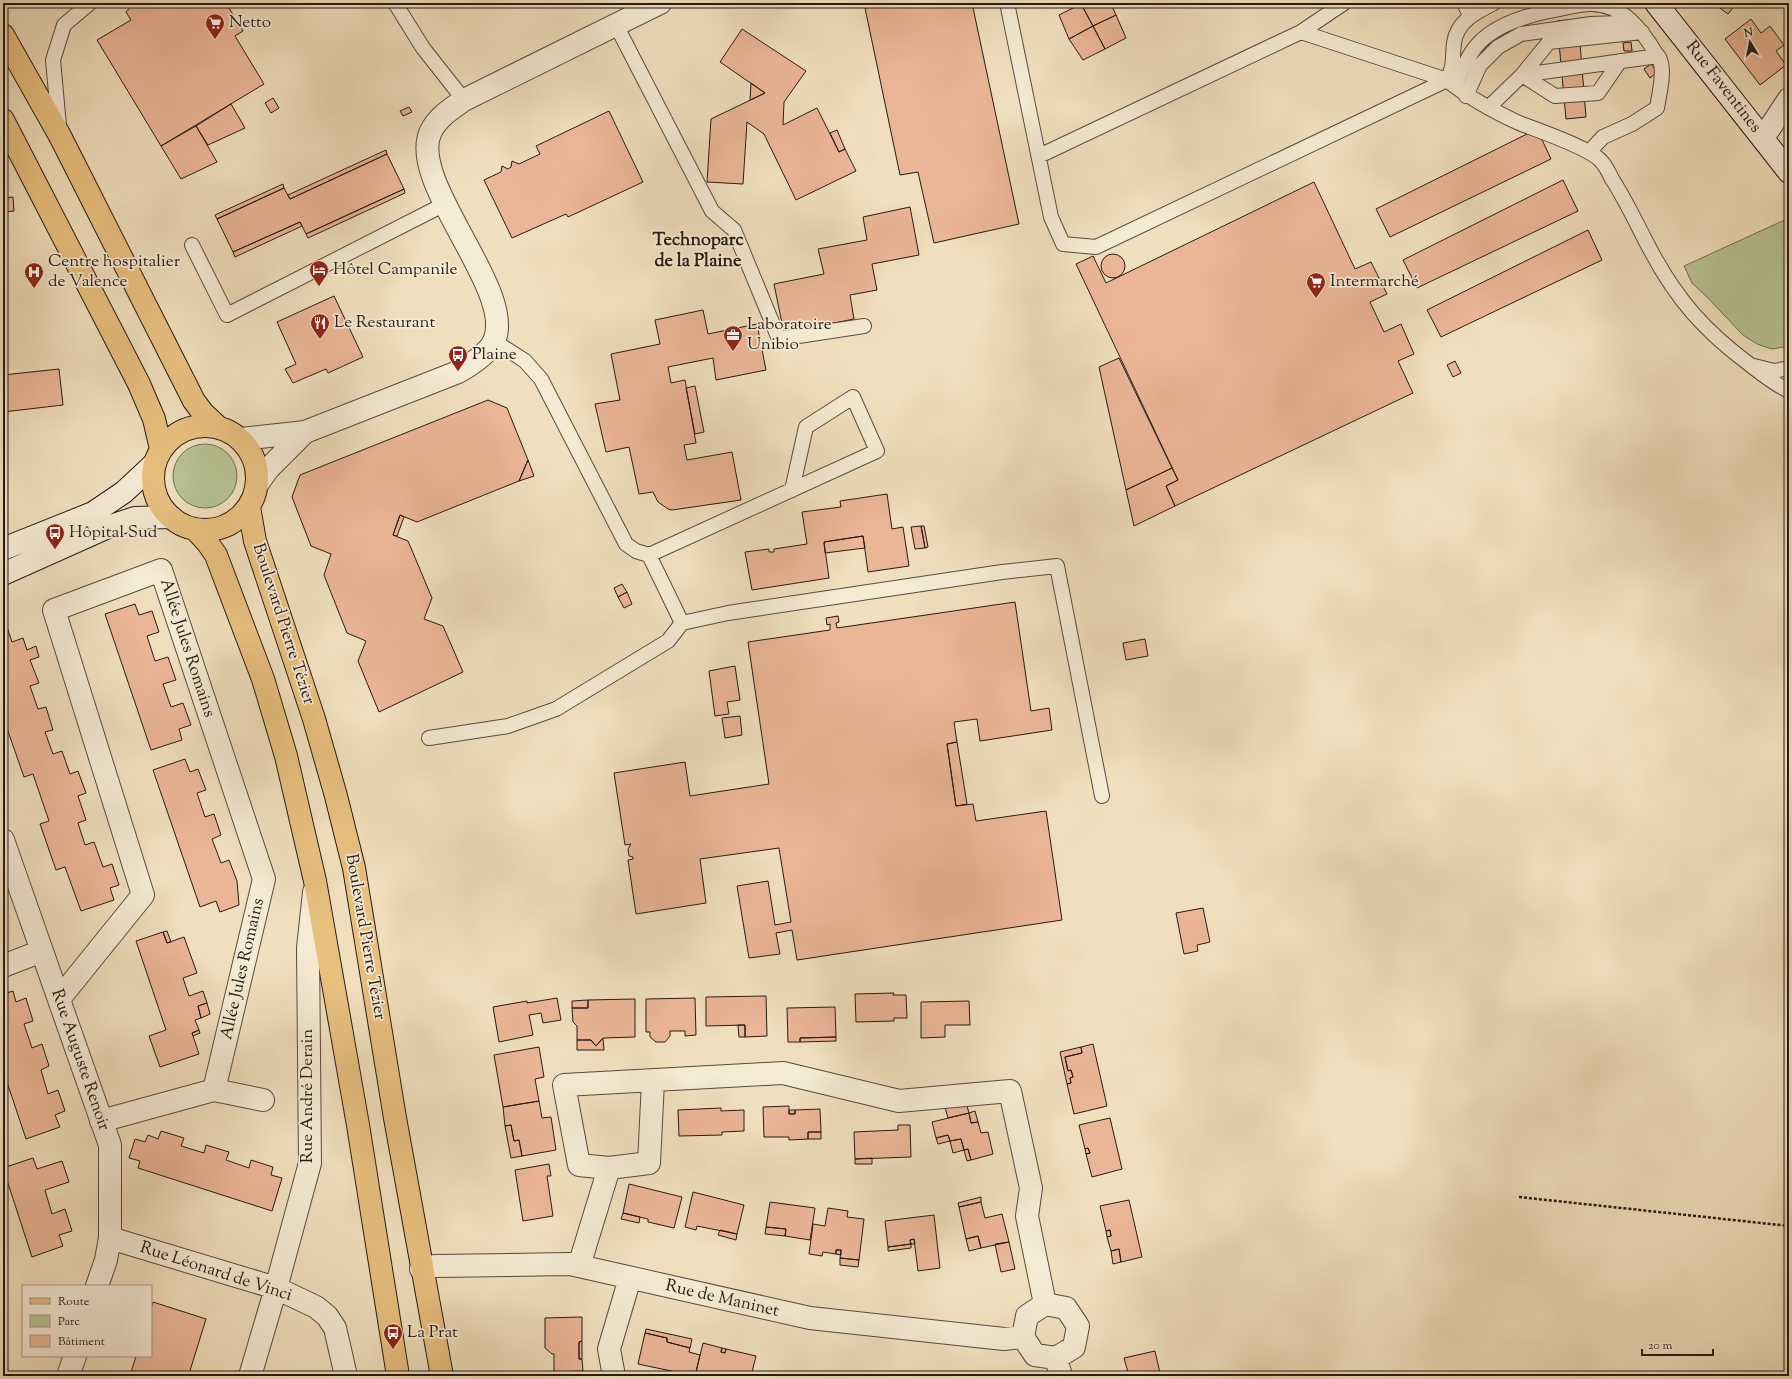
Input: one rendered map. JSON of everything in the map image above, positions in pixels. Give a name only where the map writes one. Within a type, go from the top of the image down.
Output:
[{"type":"main road","points":[[3,35],[10,52],[60,136],[194,401],[216,426]]},
{"type":"main road","points":[[3,120],[139,384],[154,419],[157,457],[153,484],[158,502],[170,517],[182,525],[195,529],[216,529],[234,521],[249,507],[255,495],[258,483],[256,467],[251,452],[241,439],[229,431],[216,426],[200,425],[185,429],[171,437],[157,457]]},
{"type":"main road","name":"Boulevard Pierre Tézier","points":[[249,507],[255,541],[314,718],[354,868],[422,1268],[442,1376]]},
{"type":"main road","points":[[195,529],[216,555],[262,679],[286,756],[315,881],[358,1125],[398,1376]]},
{"type":"street","points":[[241,439],[305,432],[458,372],[475,362],[494,341],[497,328],[495,310],[488,290],[445,204],[429,164],[427,152],[428,140],[431,132],[445,113],[464,100],[660,3]]},
{"type":"street","name":"Rue Faventines","points":[[1656,3],[1789,172]]},
{"type":"street","points":[[1763,138],[1789,99]]},
{"type":"street","points":[[258,483],[272,465],[305,432]]},
{"type":"street","points":[[3,549],[93,513],[124,492],[157,457]]},
{"type":"street","points":[[3,574],[108,527],[135,518],[170,517]]},
{"type":"street","name":"Allée Jules Romains","points":[[59,999],[143,895],[54,610],[161,570],[264,879],[214,1090]]},
{"type":"street","name":"Rue Auguste Renoir","points":[[3,840],[110,1145],[110,1238],[106,1260],[97,1285]]},
{"type":"street","name":"Rue André Derain","points":[[250,1376],[310,1163],[308,948],[315,881]]},
{"type":"street","points":[[3,966],[42,950]]},
{"type":"street","points":[[652,1081],[649,1162],[609,1168],[579,1165],[564,1085],[783,1074],[899,1101],[1010,1091],[1032,1188],[1027,1216],[1045,1304]]},
{"type":"street","points":[[101,1121],[214,1090],[263,1100]]},
{"type":"street","points":[[579,1266],[609,1168]]},
{"type":"street","name":"Rue Léonard de Vinci","points":[[110,1238],[276,1288],[316,1307],[327,1316],[335,1328],[346,1376]]},
{"type":"street","name":"Rue de Maninet","points":[[422,1268],[435,1266],[570,1264],[810,1318],[1004,1339],[1023,1337]]},
{"type":"street","points":[[614,1376],[609,1350],[630,1278]]},
{"type":"street","points":[[1045,1304],[1066,1308],[1078,1326],[1074,1347],[1058,1367],[1035,1354],[1023,1337],[1027,1316],[1045,1304]]},
{"type":"street","points":[[68,1376],[75,1357]]},
{"type":"lane","points":[[60,136],[53,60],[64,25],[90,3]]},
{"type":"lane","points":[[395,3],[423,48],[464,100]]},
{"type":"lane","points":[[1007,3],[1051,217],[1062,244],[1096,247],[1451,83],[1480,42],[1502,27],[1529,15],[1591,4],[1614,8],[1641,29],[1652,44],[1660,59],[1662,85],[1657,108],[1632,124],[1603,137],[1589,152]]},
{"type":"lane","points":[[1039,156],[1301,32],[1344,3]]},
{"type":"lane","points":[[1451,83],[1456,36],[1467,9],[1487,5]]},
{"type":"lane","points":[[1466,96],[1480,65],[1498,47],[1521,34],[1591,24],[1618,23],[1641,29]]},
{"type":"lane","points":[[616,25],[712,211],[734,230],[779,339],[864,326]]},
{"type":"lane","points":[[1489,107],[1522,75],[1548,42],[1641,29]]},
{"type":"lane","points":[[1301,32],[1451,83],[1466,96],[1518,122],[1589,152],[1601,160],[1624,198],[1665,276],[1683,304],[1726,348],[1766,378],[1789,391]]},
{"type":"lane","points":[[1522,75],[1658,56]]},
{"type":"lane","points":[[1522,75],[1555,96],[1598,92],[1620,62]]},
{"type":"lane","points":[[192,246],[228,315],[445,204]]},
{"type":"lane","points":[[494,341],[525,361],[541,379],[626,544],[636,551],[648,555],[792,490],[877,451],[853,396],[806,427],[792,490]]},
{"type":"lane","points":[[1750,365],[1774,370],[1789,368]]},
{"type":"lane","points":[[648,555],[682,623]]},
{"type":"lane","points":[[429,738],[508,726],[556,710],[668,641],[682,623],[736,612],[1002,572],[1057,566],[1102,796]]},
{"type":"path","points":[[1519,1197],[1789,1226]]},
{"type":"green space","points":[[1789,218],[1789,346],[1772,349],[1757,344],[1743,335],[1692,283],[1684,266]]},
{"type":"green space","points":[[205,444],[223,450],[231,458],[237,476],[231,494],[223,502],[205,508],[187,502],[179,494],[173,476],[179,458],[187,450]]},
{"type":"building","points":[[134,3],[226,3],[243,31],[235,36],[264,84],[161,146],[97,40],[131,20],[126,12]]},
{"type":"building","points":[[879,3],[972,3],[1019,224],[934,243],[918,172],[900,175],[865,8],[879,6]]},
{"type":"building","points":[[1713,3],[1737,3],[1728,14]]},
{"type":"building","points":[[1081,4],[1111,4],[1116,15],[1093,26]]},
{"type":"building","points":[[1081,4],[1093,26],[1069,39],[1059,15]]},
{"type":"building","points":[[1116,15],[1126,38],[1105,49],[1093,26]]},
{"type":"building","points":[[1578,19],[1586,117],[1566,119],[1557,21]]},
{"type":"building","points":[[1751,19],[1761,33],[1770,26],[1784,45],[1776,51],[1786,65],[1760,85],[1725,39]]},
{"type":"building","points":[[1093,26],[1105,49],[1083,60],[1069,39]]},
{"type":"building","points":[[742,29],[806,71],[784,102],[783,125],[817,108],[839,152],[845,149],[856,171],[796,200],[764,134],[747,122],[743,184],[707,182],[711,119],[765,93],[720,62]]},
{"type":"building","points":[[1631,42],[1632,51],[1624,51],[1623,43]]},
{"type":"building","points":[[1651,64],[1657,72],[1650,78],[1644,69]]},
{"type":"building","points":[[751,83],[765,93],[750,100]]},
{"type":"building","points":[[273,98],[279,108],[271,113],[265,103]]},
{"type":"building","points":[[231,104],[245,128],[208,145],[196,126]]},
{"type":"building","points":[[409,107],[412,112],[403,116],[400,111]]},
{"type":"building","points":[[609,111],[643,182],[568,217],[566,214],[512,238],[484,180],[501,172],[502,166],[508,169],[511,167],[512,161],[519,164],[540,154],[536,146]]},
{"type":"building","points":[[196,126],[217,162],[181,179],[161,146]]},
{"type":"building","points":[[1537,129],[1551,159],[1390,237],[1376,209]]},
{"type":"building","points":[[837,130],[845,149],[839,152],[830,133]]},
{"type":"building","points":[[386,150],[387,154],[290,199],[288,195]]},
{"type":"building","name":"Hôtel Campanile","points":[[387,154],[404,189],[306,234],[300,222],[233,252],[217,219],[284,188],[290,199]]},
{"type":"building","points":[[1563,180],[1578,211],[1417,288],[1403,260]]},
{"type":"building","points":[[1314,182],[1355,269],[1371,262],[1387,294],[1370,302],[1384,332],[1401,324],[1414,354],[1398,361],[1413,393],[1175,506],[1166,486],[1178,480],[1076,264],[1093,256],[1106,283]]},
{"type":"building","points":[[283,184],[284,188],[217,219],[215,215]]},
{"type":"building","points":[[404,189],[405,193],[308,238],[306,234]]},
{"type":"building","points":[[13,197],[14,211],[5,212],[4,198]]},
{"type":"building","points":[[910,207],[919,255],[872,264],[877,290],[850,295],[854,319],[784,333],[774,284],[824,274],[818,249],[867,240],[863,217]]},
{"type":"building","points":[[300,222],[302,226],[235,257],[233,252]]},
{"type":"building","points":[[1588,230],[1602,260],[1441,337],[1427,310]]},
{"type":"building","points":[[1113,254],[1121,258],[1125,266],[1121,274],[1113,278],[1105,274],[1101,266],[1105,258]]},
{"type":"building","points":[[3,293],[6,321],[3,322]]},
{"type":"building","name":"Le Restaurant","points":[[334,296],[363,357],[328,373],[326,369],[293,383],[285,369],[296,364],[277,322]]},
{"type":"building","points":[[703,310],[708,334],[757,324],[766,370],[716,380],[713,358],[668,367],[671,383],[685,380],[696,443],[684,445],[687,460],[732,452],[741,500],[672,510],[658,502],[653,492],[639,494],[629,447],[606,452],[595,404],[620,400],[611,354],[660,344],[655,320]]},
{"type":"building","points":[[1119,358],[1172,468],[1126,490],[1099,367]]},
{"type":"building","points":[[1455,361],[1461,373],[1453,377],[1447,365]]},
{"type":"building","points":[[59,369],[63,405],[3,412],[3,375]]},
{"type":"building","points":[[695,386],[704,432],[695,434],[686,388]]},
{"type":"building","points":[[488,400],[507,408],[528,460],[519,481],[417,522],[400,515],[393,535],[408,541],[432,598],[424,619],[443,626],[463,672],[379,712],[358,661],[366,641],[347,633],[324,575],[331,554],[311,546],[292,497],[300,475]]},
{"type":"building","points":[[528,460],[534,476],[519,481]]},
{"type":"building","points":[[1172,468],[1178,480],[1166,486],[1175,506],[1134,526],[1126,490]]},
{"type":"building","points":[[887,494],[892,529],[903,527],[909,566],[868,572],[863,536],[824,542],[829,578],[752,590],[745,552],[769,549],[769,552],[774,552],[774,549],[807,544],[802,512],[841,507],[840,501]]},
{"type":"building","points":[[400,515],[404,517],[397,536],[393,535]]},
{"type":"building","points":[[921,526],[925,548],[915,549],[911,527]]},
{"type":"building","points":[[921,526],[924,526],[928,547],[925,548]]},
{"type":"building","points":[[863,536],[865,548],[825,553],[824,542]]},
{"type":"building","points":[[622,584],[627,592],[618,597],[614,588]]},
{"type":"building","points":[[627,592],[632,604],[624,608],[618,597]]},
{"type":"building","points":[[1015,602],[1031,711],[1049,708],[1052,730],[980,741],[977,719],[954,722],[957,742],[947,744],[956,806],[973,804],[976,821],[1046,811],[1062,920],[797,960],[792,930],[776,933],[780,954],[749,958],[737,886],[768,881],[775,925],[791,922],[779,848],[700,859],[706,903],[636,914],[628,860],[633,859],[633,857],[629,856],[628,849],[631,844],[625,845],[614,773],[685,762],[690,796],[769,784],[748,642],[830,630],[830,624],[827,625],[826,618],[838,616],[839,622],[836,623],[837,628]]},
{"type":"building","points":[[135,604],[139,615],[152,611],[159,632],[147,636],[155,661],[168,657],[176,680],[163,684],[171,707],[183,703],[191,725],[179,729],[182,740],[151,750],[105,614]]},
{"type":"building","points":[[3,615],[12,642],[23,638],[27,650],[36,646],[39,657],[30,660],[39,683],[30,686],[38,709],[46,707],[53,730],[45,732],[53,754],[62,751],[70,774],[78,771],[86,793],[78,796],[86,820],[78,823],[85,845],[94,842],[103,867],[112,864],[119,885],[110,888],[114,900],[81,911],[65,867],[56,870],[40,824],[49,821],[33,774],[24,777],[3,717]]},
{"type":"building","points":[[1145,639],[1148,656],[1126,660],[1123,643]]},
{"type":"building","points":[[735,666],[740,700],[727,702],[729,714],[715,716],[709,671]]},
{"type":"building","points":[[740,716],[742,735],[725,738],[722,718]]},
{"type":"building","points":[[957,742],[967,804],[956,806],[947,744]]},
{"type":"building","points":[[185,759],[190,772],[198,769],[206,790],[197,793],[205,817],[214,814],[221,835],[212,839],[221,863],[229,860],[237,881],[239,905],[220,912],[216,901],[200,907],[153,770]]},
{"type":"building","points":[[1203,908],[1210,942],[1197,945],[1198,951],[1184,954],[1176,913]]},
{"type":"building","points":[[167,931],[171,942],[167,943],[163,932]]},
{"type":"building","points":[[163,932],[167,943],[184,937],[197,973],[183,978],[189,996],[203,991],[207,1003],[198,1006],[201,1018],[195,1020],[199,1030],[192,1033],[199,1054],[160,1067],[149,1036],[166,1030],[136,941]]},
{"type":"building","points":[[13,991],[16,1002],[26,998],[33,1021],[24,1024],[32,1048],[42,1044],[49,1066],[41,1070],[48,1094],[58,1090],[65,1111],[55,1115],[60,1127],[26,1139],[3,1070],[3,994]]},
{"type":"building","points":[[894,993],[893,995],[906,995],[907,1018],[894,1018],[894,1021],[856,1022],[855,994]]},
{"type":"building","points":[[766,996],[767,1036],[745,1037],[745,1025],[706,1026],[706,997]]},
{"type":"building","points":[[557,998],[561,1020],[543,1023],[541,1013],[529,1015],[533,1035],[499,1042],[493,1007],[527,1001],[527,1003]]},
{"type":"building","points":[[695,998],[696,1035],[685,1036],[685,1031],[670,1031],[670,1036],[665,1042],[656,1042],[650,1037],[650,1032],[646,1032],[646,999]]},
{"type":"building","points":[[635,999],[635,1037],[603,1038],[596,1046],[591,1040],[577,1040],[577,1026],[573,1022],[572,1008],[588,1008],[588,1000]]},
{"type":"building","points":[[588,1000],[588,1008],[572,1008],[572,1001]]},
{"type":"building","points":[[969,1001],[970,1025],[945,1025],[945,1037],[921,1038],[921,1002]]},
{"type":"building","points":[[207,1003],[210,1014],[201,1018],[198,1006]]},
{"type":"building","points":[[835,1007],[836,1037],[800,1038],[800,1042],[788,1042],[787,1008]]},
{"type":"building","points":[[738,1025],[745,1025],[745,1037],[739,1037]]},
{"type":"building","points":[[199,1030],[200,1033],[193,1036],[192,1033]]},
{"type":"building","points":[[836,1037],[836,1041],[800,1042],[800,1038]]},
{"type":"building","points":[[603,1038],[604,1050],[577,1050],[577,1040],[591,1040],[596,1046]]},
{"type":"building","points":[[1093,1044],[1107,1106],[1074,1114],[1067,1084],[1071,1083],[1070,1078],[1073,1077],[1071,1070],[1068,1071],[1065,1057],[1082,1053],[1081,1047]]},
{"type":"building","points":[[539,1047],[544,1077],[535,1079],[539,1101],[503,1107],[494,1055]]},
{"type":"building","points":[[1081,1047],[1082,1053],[1065,1057],[1068,1071],[1071,1070],[1073,1077],[1070,1078],[1071,1083],[1067,1084],[1060,1052]]},
{"type":"building","points":[[965,1099],[969,1113],[948,1118],[944,1104]]},
{"type":"building","points":[[539,1101],[542,1118],[551,1117],[556,1150],[522,1156],[519,1140],[514,1141],[511,1125],[505,1126],[503,1107]]},
{"type":"building","points":[[789,1106],[789,1114],[795,1114],[795,1110],[820,1109],[821,1132],[808,1132],[808,1139],[789,1140],[789,1137],[764,1137],[763,1107]]},
{"type":"building","points":[[721,1108],[721,1111],[744,1110],[744,1131],[722,1132],[722,1135],[679,1136],[678,1110]]},
{"type":"building","points":[[789,1110],[795,1110],[795,1114],[789,1114]]},
{"type":"building","points":[[975,1111],[978,1122],[971,1123],[969,1113]]},
{"type":"building","points":[[969,1113],[971,1123],[978,1122],[981,1133],[988,1132],[993,1154],[971,1160],[968,1149],[964,1150],[961,1139],[950,1141],[948,1135],[936,1138],[932,1122]]},
{"type":"building","points":[[1110,1118],[1122,1169],[1092,1177],[1086,1154],[1090,1153],[1088,1148],[1085,1149],[1079,1125]]},
{"type":"building","points":[[511,1125],[514,1141],[519,1140],[522,1156],[511,1158],[505,1126]]},
{"type":"building","points":[[898,1125],[910,1125],[911,1157],[855,1159],[854,1132],[898,1130]]},
{"type":"building","points":[[161,1131],[184,1138],[181,1146],[204,1153],[206,1145],[229,1152],[226,1160],[249,1168],[251,1160],[273,1167],[271,1175],[282,1178],[272,1211],[138,1168],[140,1161],[129,1158],[135,1139],[145,1142],[148,1135],[158,1139]]},
{"type":"building","points":[[808,1132],[821,1132],[821,1139],[808,1139]]},
{"type":"building","points":[[948,1135],[950,1141],[938,1144],[936,1138]]},
{"type":"building","points":[[961,1139],[964,1150],[953,1153],[950,1141]]},
{"type":"building","points":[[1088,1148],[1090,1153],[1086,1154],[1085,1149]]},
{"type":"building","points":[[968,1149],[971,1160],[967,1161],[964,1150]]},
{"type":"building","points":[[33,1158],[37,1169],[62,1161],[69,1182],[45,1190],[52,1214],[65,1209],[72,1231],[59,1235],[63,1246],[32,1257],[3,1168]]},
{"type":"building","points":[[872,1158],[872,1164],[855,1164],[855,1159]]},
{"type":"building","points":[[549,1164],[551,1176],[547,1176],[553,1216],[523,1221],[515,1170]]},
{"type":"building","points":[[629,1184],[682,1197],[674,1228],[648,1222],[648,1219],[623,1213]]},
{"type":"building","points":[[693,1192],[744,1205],[737,1234],[697,1226],[696,1230],[685,1227]]},
{"type":"building","points":[[981,1197],[981,1202],[959,1207],[958,1203]]},
{"type":"building","points":[[1129,1200],[1142,1257],[1121,1262],[1119,1249],[1111,1251],[1107,1237],[1111,1236],[1110,1230],[1106,1231],[1100,1206]]},
{"type":"building","points":[[770,1202],[815,1208],[810,1240],[785,1236],[786,1229],[766,1227]]},
{"type":"building","points":[[981,1202],[985,1218],[1002,1214],[1009,1242],[981,1248],[978,1236],[966,1239],[959,1207]]},
{"type":"building","points":[[828,1208],[848,1211],[847,1217],[864,1219],[859,1260],[840,1258],[841,1250],[836,1250],[836,1254],[823,1252],[822,1256],[809,1254],[813,1224],[825,1226]]},
{"type":"building","points":[[623,1213],[640,1217],[639,1223],[621,1219]]},
{"type":"building","points":[[934,1215],[940,1268],[918,1271],[914,1239],[910,1240],[911,1244],[888,1247],[885,1221]]},
{"type":"building","points":[[766,1227],[786,1229],[785,1236],[765,1234]]},
{"type":"building","points":[[720,1230],[737,1234],[736,1240],[718,1235]]},
{"type":"building","points":[[1110,1230],[1111,1236],[1107,1237],[1106,1231]]},
{"type":"building","points":[[978,1236],[981,1248],[969,1251],[966,1239]]},
{"type":"building","points":[[914,1239],[915,1244],[911,1244],[910,1240]]},
{"type":"building","points":[[1009,1242],[1015,1269],[1001,1272],[995,1244]]},
{"type":"building","points":[[911,1244],[911,1248],[888,1251],[888,1247]]},
{"type":"building","points":[[1119,1249],[1121,1262],[1113,1264],[1111,1251]]},
{"type":"building","points":[[836,1250],[841,1250],[841,1255],[836,1254]]},
{"type":"building","points":[[840,1258],[859,1260],[858,1267],[840,1265]]},
{"type":"building","points":[[153,1302],[206,1319],[189,1374],[194,1376],[146,1376],[131,1372],[136,1357],[152,1357]]},
{"type":"building","points":[[582,1317],[582,1341],[579,1342],[579,1359],[582,1359],[583,1371],[554,1372],[554,1354],[545,1348],[545,1318]]},
{"type":"building","points":[[646,1329],[692,1339],[690,1348],[667,1342],[667,1338],[645,1333]]},
{"type":"building","points":[[645,1333],[667,1338],[667,1342],[690,1348],[689,1352],[700,1355],[695,1376],[638,1364]]},
{"type":"building","points":[[582,1341],[582,1359],[579,1359],[579,1342]]},
{"type":"building","points":[[703,1343],[722,1348],[721,1352],[725,1353],[726,1349],[756,1356],[751,1376],[695,1376]]},
{"type":"building","points":[[722,1348],[726,1349],[725,1353],[721,1352]]},
{"type":"building","points":[[1155,1351],[1160,1373],[1163,1372],[1164,1376],[1129,1376],[1124,1358]]},
{"type":"building","points":[[906,1373],[923,1376],[905,1376]]},
{"type":"place","name":"Netto","points":[[215,40]]},
{"type":"place","name":"Hôtel Campanile","points":[[319,287]]},
{"type":"place","name":"Centre hospitalier de Valence","points":[[34,289]]},
{"type":"place","name":"Intermarché","points":[[1316,299]]},
{"type":"place","name":"Le Restaurant","points":[[320,340]]},
{"type":"place","name":"Laboratoire Unibio","points":[[733,352]]},
{"type":"place","name":"Plaine","points":[[458,372]]},
{"type":"place","name":"Hôpital Sud","points":[[55,550]]},
{"type":"place","name":"La Prat","points":[[393,1350]]},
{"type":"district","name":"Technoparc de la Plaine","points":[[698,251]]}]
